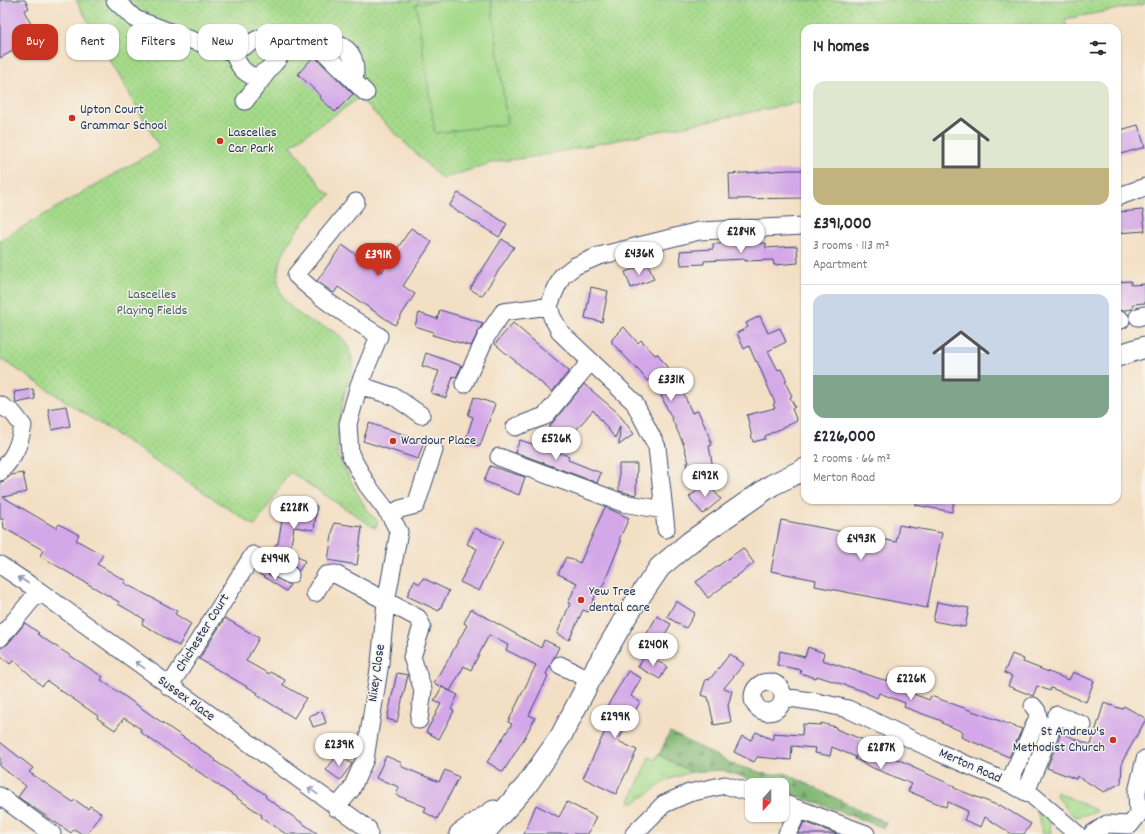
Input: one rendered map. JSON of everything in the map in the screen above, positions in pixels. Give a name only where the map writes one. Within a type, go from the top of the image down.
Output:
[{"type":"main road","points":[[1121,355],[1145,347]]},
{"type":"main road","points":[[483,834],[526,786],[561,736],[590,680],[627,615],[660,567],[690,542],[772,485],[801,471]]},
{"type":"main road","points":[[460,834],[526,786]]},
{"type":"street","points":[[115,0],[135,19],[198,42]]},
{"type":"street","points":[[237,60],[246,74],[255,77],[268,71]]},
{"type":"street","points":[[245,101],[278,60]]},
{"type":"street","points":[[333,60],[366,93]]},
{"type":"street","points":[[1121,196],[1145,187]]},
{"type":"street","points":[[356,202],[296,275],[320,296],[379,336],[359,385],[348,424],[350,454],[367,485],[390,515],[400,508],[416,505],[434,450]]},
{"type":"street","points":[[666,529],[657,447],[634,402],[561,333],[552,317],[549,306],[562,276],[576,266],[599,256],[699,231],[801,226]]},
{"type":"street","points":[[464,384],[486,336],[503,312],[549,306]]},
{"type":"street","points":[[515,427],[545,416],[590,362]]},
{"type":"street","points":[[359,385],[394,397],[421,415]]},
{"type":"street","points":[[0,405],[13,413],[23,426],[19,445],[8,464],[0,472]]},
{"type":"street","points":[[499,457],[623,503],[664,510]]},
{"type":"street","name":"Nixey Close","points":[[336,808],[351,790],[365,759],[380,664],[386,602],[399,532],[390,515]]},
{"type":"street","name":"Chichester Court","points":[[169,687],[253,555],[290,575]]},
{"type":"street","name":"Sussex Place","points":[[0,565],[39,591],[336,808],[368,829],[369,834]]},
{"type":"street","points":[[314,593],[326,575],[334,574],[418,618],[422,626],[412,657],[423,690],[419,720]]},
{"type":"street","points":[[0,638],[39,591]]},
{"type":"street","points":[[560,665],[590,680]]},
{"type":"street","name":"Merton Road","points":[[783,697],[817,702],[848,709],[940,753],[1009,783],[1026,792],[1071,832]]},
{"type":"street","points":[[1009,783],[1038,717],[1037,711],[1033,706]]},
{"type":"street","points":[[1026,792],[1058,716],[1083,725]]},
{"type":"street","points":[[1092,834],[1107,824],[1130,825],[1138,815],[1137,792],[1145,759]]},
{"type":"street","points":[[634,834],[664,804],[689,793],[725,785],[745,791]]},
{"type":"street","points":[[0,796],[52,834]]},
{"type":"street","points":[[789,806],[866,834]]},
{"type":"street","points":[[787,834],[799,810]]},
{"type":"green space","name":"Lascelles Playing Fields","points":[[76,0],[1145,0],[1145,4],[1065,19],[1066,24],[801,24],[801,102],[539,156],[494,162],[442,179],[359,98],[291,145],[324,190],[331,195],[304,222],[292,238],[283,255],[278,271],[279,288],[288,304],[305,318],[340,336],[345,341],[349,349],[352,359],[352,368],[342,405],[338,455],[360,498],[378,522],[375,528],[290,472],[255,526],[0,358],[0,240],[160,148],[110,60],[119,60],[119,24],[90,24]]},
{"type":"green space","points":[[443,0],[491,0],[507,124],[435,133],[416,4]]},
{"type":"green space","points":[[670,732],[732,764],[769,775],[785,773],[886,823],[884,828],[789,793],[789,778],[747,778],[722,770],[691,772],[659,755]]},
{"type":"green space","points":[[658,754],[691,772],[670,779],[634,803],[630,801],[649,757],[655,760]]},
{"type":"green space","points":[[1057,792],[1096,810],[1095,812],[1077,817],[1073,816],[1056,796]]},
{"type":"green space","points":[[1040,808],[1050,822],[1051,834],[1043,834],[1037,812]]},
{"type":"building","points":[[0,0],[25,0],[29,8],[24,11],[31,24],[12,24],[12,51],[0,58]]},
{"type":"building","points":[[310,60],[318,60],[353,94],[335,112],[298,74]]},
{"type":"building","points":[[1138,125],[1145,147],[1121,154],[1121,130]]},
{"type":"building","points":[[801,170],[801,198],[730,199],[729,174]]},
{"type":"building","points":[[458,193],[507,224],[499,237],[449,206]]},
{"type":"building","points":[[1143,210],[1145,231],[1121,233],[1121,212]]},
{"type":"building","points":[[411,228],[432,242],[403,286],[415,294],[395,325],[338,287],[334,293],[317,281],[342,245],[382,272]]},
{"type":"building","points":[[502,239],[514,247],[482,296],[470,289]]},
{"type":"building","points":[[766,243],[766,248],[797,246],[798,263],[774,265],[773,260],[745,261],[745,259],[704,261],[704,264],[681,265],[680,251],[713,249],[713,244]]},
{"type":"building","points":[[648,264],[654,279],[631,288],[625,272]]},
{"type":"building","points":[[1131,281],[1131,285],[1145,284],[1145,303],[1133,304],[1132,309],[1121,311],[1121,282]]},
{"type":"building","points":[[591,287],[608,291],[602,322],[585,318]]},
{"type":"building","points":[[440,310],[483,323],[471,346],[432,335],[434,332],[415,326],[419,313],[437,319]]},
{"type":"building","points":[[760,316],[768,333],[780,328],[786,342],[768,351],[778,370],[781,369],[787,381],[785,382],[792,396],[790,397],[795,407],[792,409],[797,421],[765,436],[765,439],[753,442],[747,415],[775,408],[773,404],[775,403],[749,346],[744,349],[737,333],[748,327],[746,323]]},
{"type":"building","points":[[513,323],[569,371],[552,392],[495,344]]},
{"type":"building","points":[[624,327],[638,343],[641,340],[655,355],[658,354],[671,373],[675,370],[684,382],[680,385],[692,413],[698,411],[712,445],[709,446],[714,474],[689,478],[686,463],[689,463],[683,443],[661,395],[650,379],[647,381],[612,343],[612,339]]},
{"type":"building","points":[[426,353],[462,366],[456,377],[453,376],[446,398],[431,393],[439,371],[422,366]]},
{"type":"building","points":[[584,384],[617,412],[634,434],[619,445],[620,426],[615,438],[593,410],[566,442],[549,427]]},
{"type":"building","points":[[33,389],[35,399],[16,403],[14,392]]},
{"type":"building","points":[[474,397],[495,404],[480,446],[465,442],[473,417],[468,415]]},
{"type":"building","points":[[66,406],[70,426],[52,430],[48,409]]},
{"type":"building","name":"Wardour Place","points":[[369,423],[424,441],[418,459],[363,441]]},
{"type":"building","points":[[520,440],[569,456],[568,460],[601,473],[597,483],[515,452]]},
{"type":"building","points":[[619,464],[637,464],[636,495],[619,491]]},
{"type":"building","points":[[490,466],[525,477],[519,495],[484,481]]},
{"type":"building","points":[[23,473],[27,492],[3,497],[56,528],[59,524],[79,535],[76,540],[103,555],[97,564],[126,581],[124,583],[177,611],[175,614],[191,624],[179,646],[142,624],[144,619],[118,604],[119,602],[40,556],[43,550],[4,528],[3,519],[0,519],[0,482],[4,481],[11,475]]},
{"type":"building","points":[[707,483],[721,499],[703,514],[689,497]]},
{"type":"building","points":[[285,501],[317,506],[314,530],[294,527],[290,551],[305,561],[299,571],[295,566],[270,553],[277,543],[278,544]]},
{"type":"building","points":[[916,504],[953,504],[952,512]]},
{"type":"building","points":[[605,507],[629,518],[619,540],[621,541],[600,593],[597,592],[588,612],[583,610],[569,640],[557,634],[577,583],[558,574],[566,557],[580,563]]},
{"type":"building","points":[[781,520],[896,542],[899,525],[942,533],[927,608],[815,586],[816,580],[771,571]]},
{"type":"building","points":[[334,523],[362,527],[357,565],[328,560]]},
{"type":"building","points":[[475,528],[503,541],[479,591],[460,582],[477,549],[467,544]]},
{"type":"building","points":[[743,548],[754,563],[708,598],[696,582]]},
{"type":"building","points":[[260,570],[290,585],[286,591],[258,573]]},
{"type":"building","points":[[423,578],[449,591],[439,611],[407,596],[414,581],[420,584]]},
{"type":"building","points":[[676,601],[695,613],[686,628],[667,617]]},
{"type":"building","points":[[937,602],[969,608],[965,627],[933,621]]},
{"type":"building","points":[[471,609],[541,648],[544,640],[559,647],[546,674],[548,676],[529,715],[535,718],[503,772],[487,762],[512,724],[508,722],[536,665],[506,650],[508,645],[489,635],[471,670],[464,666],[450,691],[434,683],[467,625],[464,623]]},
{"type":"building","points":[[657,616],[671,624],[655,651],[642,642]]},
{"type":"building","points":[[225,618],[259,638],[246,661],[269,674],[270,672],[285,680],[283,685],[306,698],[294,718],[257,695],[258,693],[199,659]]},
{"type":"building","points":[[25,623],[39,633],[37,634],[103,677],[101,680],[216,760],[215,761],[266,795],[265,797],[318,834],[286,834],[261,817],[262,815],[140,732],[141,729],[124,718],[115,730],[97,718],[98,716],[47,681],[42,686],[14,660],[10,664],[0,655],[0,648],[8,644]]},
{"type":"building","points":[[808,647],[824,653],[822,660],[887,681],[890,674],[904,680],[900,689],[929,700],[931,696],[1022,729],[1009,757],[961,737],[963,732],[942,723],[942,721],[904,707],[905,703],[879,693],[877,698],[866,692],[817,676],[816,678],[800,673],[801,670],[777,665],[780,651],[805,657]]},
{"type":"building","points":[[646,654],[667,667],[660,679],[638,667]]},
{"type":"building","points":[[730,654],[744,664],[724,688],[732,691],[728,706],[731,722],[714,725],[708,697],[701,695],[706,679],[709,680]]},
{"type":"building","points":[[1012,654],[1024,659],[1023,662],[1069,680],[1073,672],[1094,681],[1086,702],[1051,688],[1050,691],[1037,686],[1033,696],[1008,686],[1012,676],[1004,673]]},
{"type":"building","points":[[628,671],[641,678],[631,696],[640,702],[618,741],[637,750],[616,794],[583,778],[608,725],[599,720]]},
{"type":"building","points":[[397,673],[408,675],[397,722],[387,719]]},
{"type":"building","points":[[442,687],[458,695],[451,709],[454,711],[439,739],[426,732],[441,704],[434,701]]},
{"type":"building","name":"St Andrew's Methodist Church","points":[[1104,703],[1122,709],[1124,706],[1145,718],[1145,721],[1122,762],[1121,783],[1104,792],[1077,776],[1076,779],[1047,768],[1061,733],[1091,745]]},
{"type":"building","points":[[322,711],[326,723],[313,727],[309,716]]},
{"type":"building","points":[[821,723],[836,727],[836,729],[896,753],[894,758],[954,786],[954,788],[999,806],[1000,805],[1031,824],[1024,834],[1012,834],[985,817],[981,827],[964,820],[968,811],[948,802],[946,807],[908,791],[912,784],[873,768],[855,759],[856,757],[832,747],[830,756],[815,753],[816,748],[792,746],[791,760],[757,757],[754,762],[734,752],[742,736],[751,740],[756,732],[773,740],[773,733],[802,735],[803,724],[821,725]]},
{"type":"building","points":[[0,742],[33,768],[29,772],[73,802],[75,800],[88,809],[90,806],[101,813],[87,834],[82,834],[74,829],[71,833],[18,797],[26,786],[0,766]]},
{"type":"building","points":[[338,754],[352,764],[340,780],[326,770]]},
{"type":"building","points":[[386,756],[402,763],[400,766],[439,782],[445,770],[459,777],[437,819],[424,812],[426,807],[396,795],[399,787],[376,778]]},
{"type":"building","points":[[567,802],[596,817],[588,834],[524,834],[536,805],[559,817]]},
{"type":"building","points":[[804,822],[837,834],[798,834]]},
{"type":"place","name":"Upton Court Grammar School","points":[[72,118]]},
{"type":"place","name":"Lascelles Car Park","points":[[220,141]]},
{"type":"place","name":"Wardour Place","points":[[393,441]]},
{"type":"place","name":"Yew Tree dental care","points":[[581,600]]},
{"type":"place","name":"St Andrew's Methodist Church","points":[[1113,740]]}]
